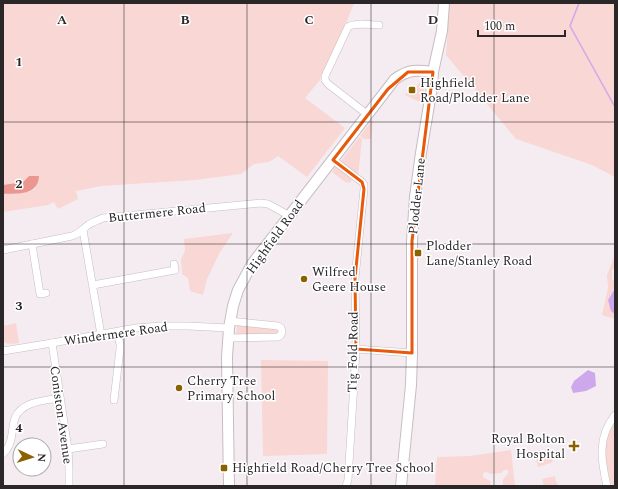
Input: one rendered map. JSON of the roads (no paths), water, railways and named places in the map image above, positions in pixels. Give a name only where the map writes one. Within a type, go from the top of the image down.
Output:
[{"type":"main road","name":"Plodder Lane","points":[[401,486],[411,385],[412,241],[415,197],[433,72],[442,31],[444,3]]},
{"type":"main road","name":"Highfield Road","points":[[229,486],[227,357],[229,329],[233,306],[238,290],[256,260],[395,79],[402,74],[416,70],[433,72]]},
{"type":"street","points":[[368,115],[328,84],[325,80],[348,27],[355,24],[379,25]]},
{"type":"street","name":"Tig Fold Road","points":[[333,160],[364,185],[355,278],[356,349],[348,480],[346,486]]},
{"type":"street","name":"Buttermere Road","points":[[3,250],[72,236],[78,234],[88,225],[103,218],[261,203],[268,204],[290,216]]},
{"type":"street","points":[[83,230],[101,335]]},
{"type":"street","points":[[32,244],[40,294],[46,293]]},
{"type":"street","points":[[93,285],[175,270],[174,264]]},
{"type":"street","name":"Windermere Road","points":[[3,351],[136,328],[188,326],[229,329]]},
{"type":"street","points":[[278,326],[282,331],[281,335],[278,336],[229,329],[278,326]]},
{"type":"street","points":[[114,400],[120,349],[117,332]]},
{"type":"street","name":"Coniston Avenue","points":[[52,343],[59,398],[68,449],[69,486]]},
{"type":"street","points":[[356,349],[412,353]]},
{"type":"street","points":[[3,454],[11,440],[15,417],[23,407],[30,404],[59,398]]},
{"type":"street","points":[[607,486],[602,466],[601,447],[606,430],[615,416]]},
{"type":"street","points":[[68,449],[103,444]]},
{"type":"waterway","points":[[579,3],[570,26],[615,107]]},
{"type":"place","name":"Highfield Road/Plodder Lane","points":[[412,90]]},
{"type":"place","name":"Plodder Lane/Stanley Road","points":[[418,253]]},
{"type":"place","name":"Wilfred Geere House","points":[[304,279]]},
{"type":"place","name":"Cherry Tree Primary School","points":[[179,388]]},
{"type":"place","name":"Royal Bolton Hospital","points":[[574,446]]},
{"type":"place","name":"Highfield Road/Cherry Tree School","points":[[224,468]]}]
